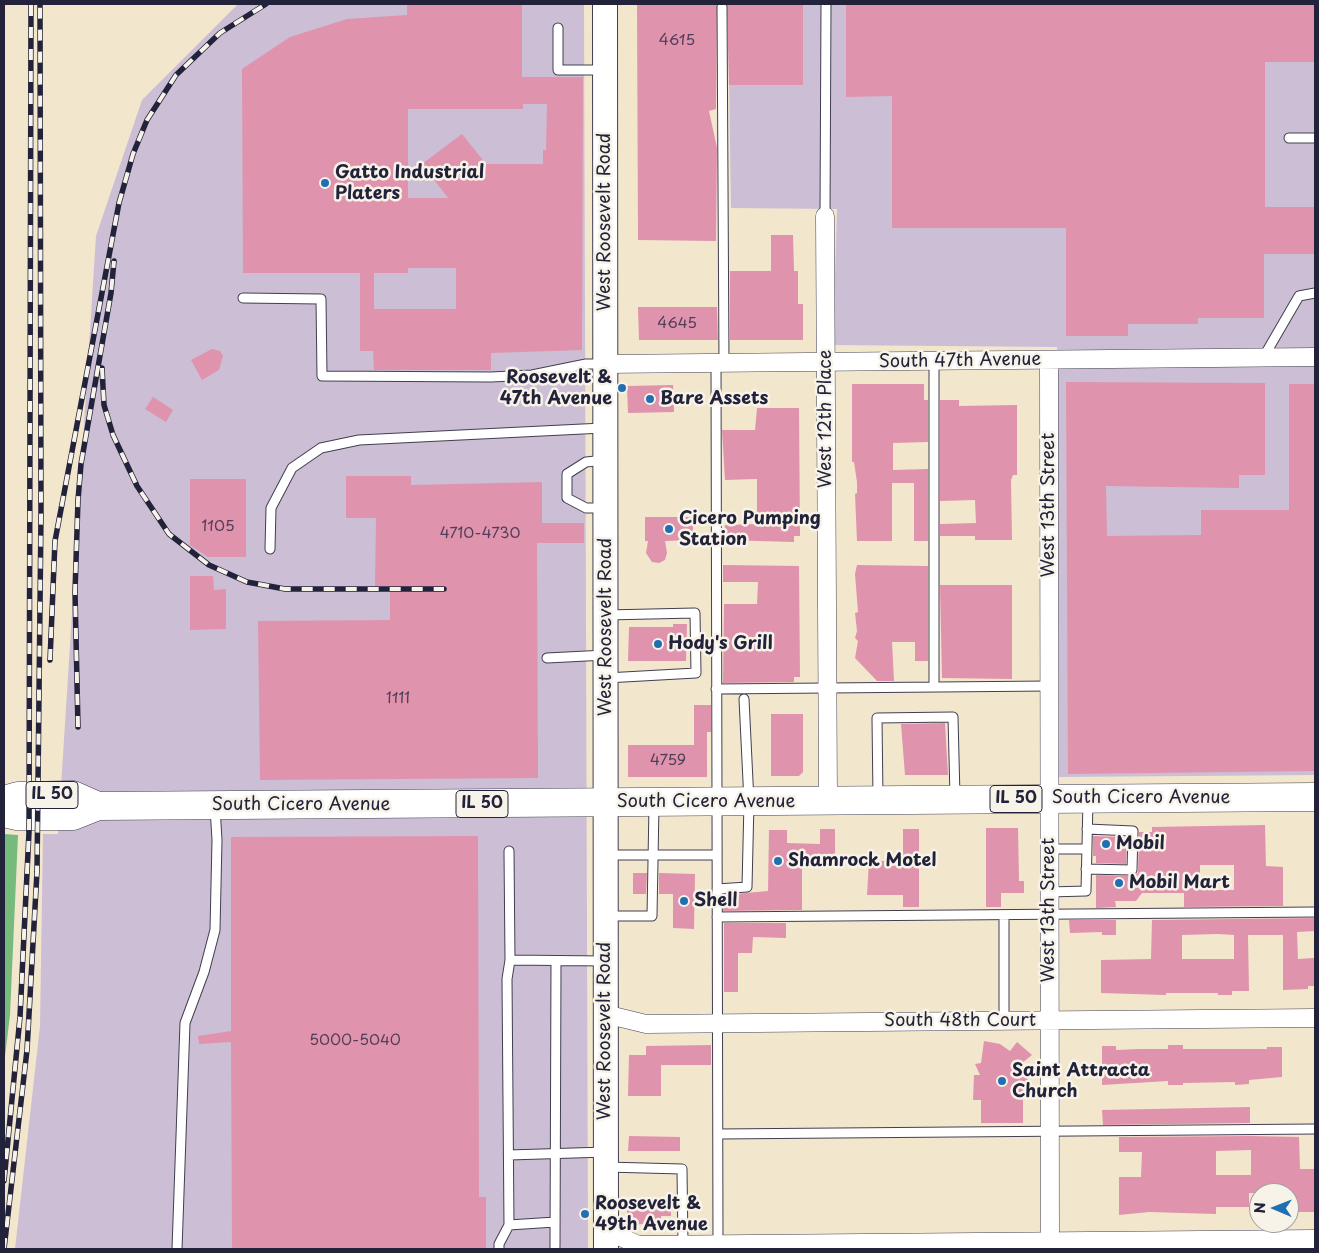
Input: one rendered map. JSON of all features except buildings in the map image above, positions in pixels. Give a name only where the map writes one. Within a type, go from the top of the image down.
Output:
[{"type":"main road","name":"West Roosevelt Road","points":[[605,4],[606,1240]]},
{"type":"main road","name":"South Cicero Avenue","points":[[4,800],[18,796],[73,795],[98,806]]},
{"type":"main road","name":"South Cicero Avenue","points":[[4,813],[17,816],[73,816],[98,806],[1315,797]]},
{"type":"street","name":"West 12th Place","points":[[825,216],[828,801]]},
{"type":"street","name":"South 47th Avenue","points":[[605,364],[1315,357]]},
{"type":"street","name":"West 13th Street","points":[[1049,360],[1050,1245]]},
{"type":"street","name":"South 48th Court","points":[[605,1014],[646,1024],[1315,1018]]},
{"type":"street","points":[[606,1240],[638,1245],[683,1244],[718,1247],[1050,1245],[1315,1240]]},
{"type":"lane","points":[[825,216],[826,4]]},
{"type":"lane","points":[[718,1247],[716,689],[722,7]]},
{"type":"lane","points":[[558,28],[558,70],[605,70]]},
{"type":"lane","points":[[1289,138],[1315,138]]},
{"type":"lane","points":[[1263,358],[1299,296],[1315,293]]},
{"type":"lane","points":[[243,298],[321,298],[322,376],[491,377],[532,375],[586,364],[605,364]]},
{"type":"lane","points":[[934,361],[934,686]]},
{"type":"lane","points":[[270,549],[271,508],[292,468],[321,448],[359,440],[606,428]]},
{"type":"lane","points":[[606,460],[586,462],[567,474],[567,498],[586,508],[606,508]]},
{"type":"lane","points":[[606,615],[695,613],[696,673],[606,678]]},
{"type":"lane","points":[[548,658],[606,655]]},
{"type":"lane","points":[[716,689],[1049,686]]},
{"type":"lane","points":[[717,889],[747,887],[749,802],[744,699]]},
{"type":"lane","points":[[878,800],[877,718],[953,717],[955,800]]},
{"type":"lane","points":[[1049,892],[1086,891],[1088,799]]},
{"type":"lane","points":[[605,916],[652,916],[654,802]]},
{"type":"lane","points":[[177,1249],[185,1023],[204,972],[215,930],[217,840],[214,805]]},
{"type":"lane","points":[[1086,869],[1132,870],[1133,831],[1087,829]]},
{"type":"lane","points":[[1049,849],[1087,849]]},
{"type":"lane","points":[[499,1249],[499,1244],[509,1225],[507,980],[510,960],[509,851]]},
{"type":"lane","points":[[605,855],[717,855]]},
{"type":"lane","points":[[717,917],[1315,912]]},
{"type":"lane","points":[[1004,915],[1004,1021]]},
{"type":"lane","points":[[510,960],[605,961]]},
{"type":"lane","points":[[554,1247],[556,961]]},
{"type":"lane","points":[[718,1134],[1315,1129]]},
{"type":"lane","points":[[509,1155],[556,1155],[682,1169],[683,1244]]},
{"type":"lane","points":[[509,1225],[555,1222]]},
{"type":"shaded area","points":[[238,4],[584,4],[588,1249],[15,1249],[40,1026],[43,834],[58,834],[96,236],[142,100]]},
{"type":"shaded area","points":[[728,4],[1315,4],[1315,775],[1059,777],[1057,347],[833,345],[837,209],[731,208]]},
{"type":"green space","points":[[4,834],[18,835],[10,1015],[4,1065]]},
{"type":"railway","points":[[4,1181],[20,1017],[29,832],[31,4]]},
{"type":"railway","points":[[4,1249],[27,1050],[37,872],[41,516],[40,4]]},
{"type":"railway","points":[[50,660],[55,541],[119,203],[133,154],[147,120],[176,75],[220,33],[266,4]]},
{"type":"railway","points":[[78,727],[75,592],[78,500],[81,464],[111,293],[114,261]]},
{"type":"railway","points":[[102,368],[104,405],[113,435],[137,486],[169,534],[209,565],[247,582],[285,589],[444,589]]},
{"type":"place","name":"Gatto Industrial Platers","points":[[325,183]]},
{"type":"place","name":"Roosevelt & 47th Avenue","points":[[622,388]]},
{"type":"place","name":"Bare Assets","points":[[650,399]]},
{"type":"place","name":"Cicero Pumping Station","points":[[669,529]]},
{"type":"place","name":"Hody's Grill","points":[[658,644]]},
{"type":"place","name":"Mobil","points":[[1106,844]]},
{"type":"place","name":"Shamrock Motel","points":[[778,861]]},
{"type":"place","name":"Mobil Mart","points":[[1119,883]]},
{"type":"place","name":"Shell","points":[[684,901]]},
{"type":"place","name":"Saint Attracta Church","points":[[1002,1081]]},
{"type":"place","name":"Roosevelt & 49th Avenue","points":[[585,1214]]}]
